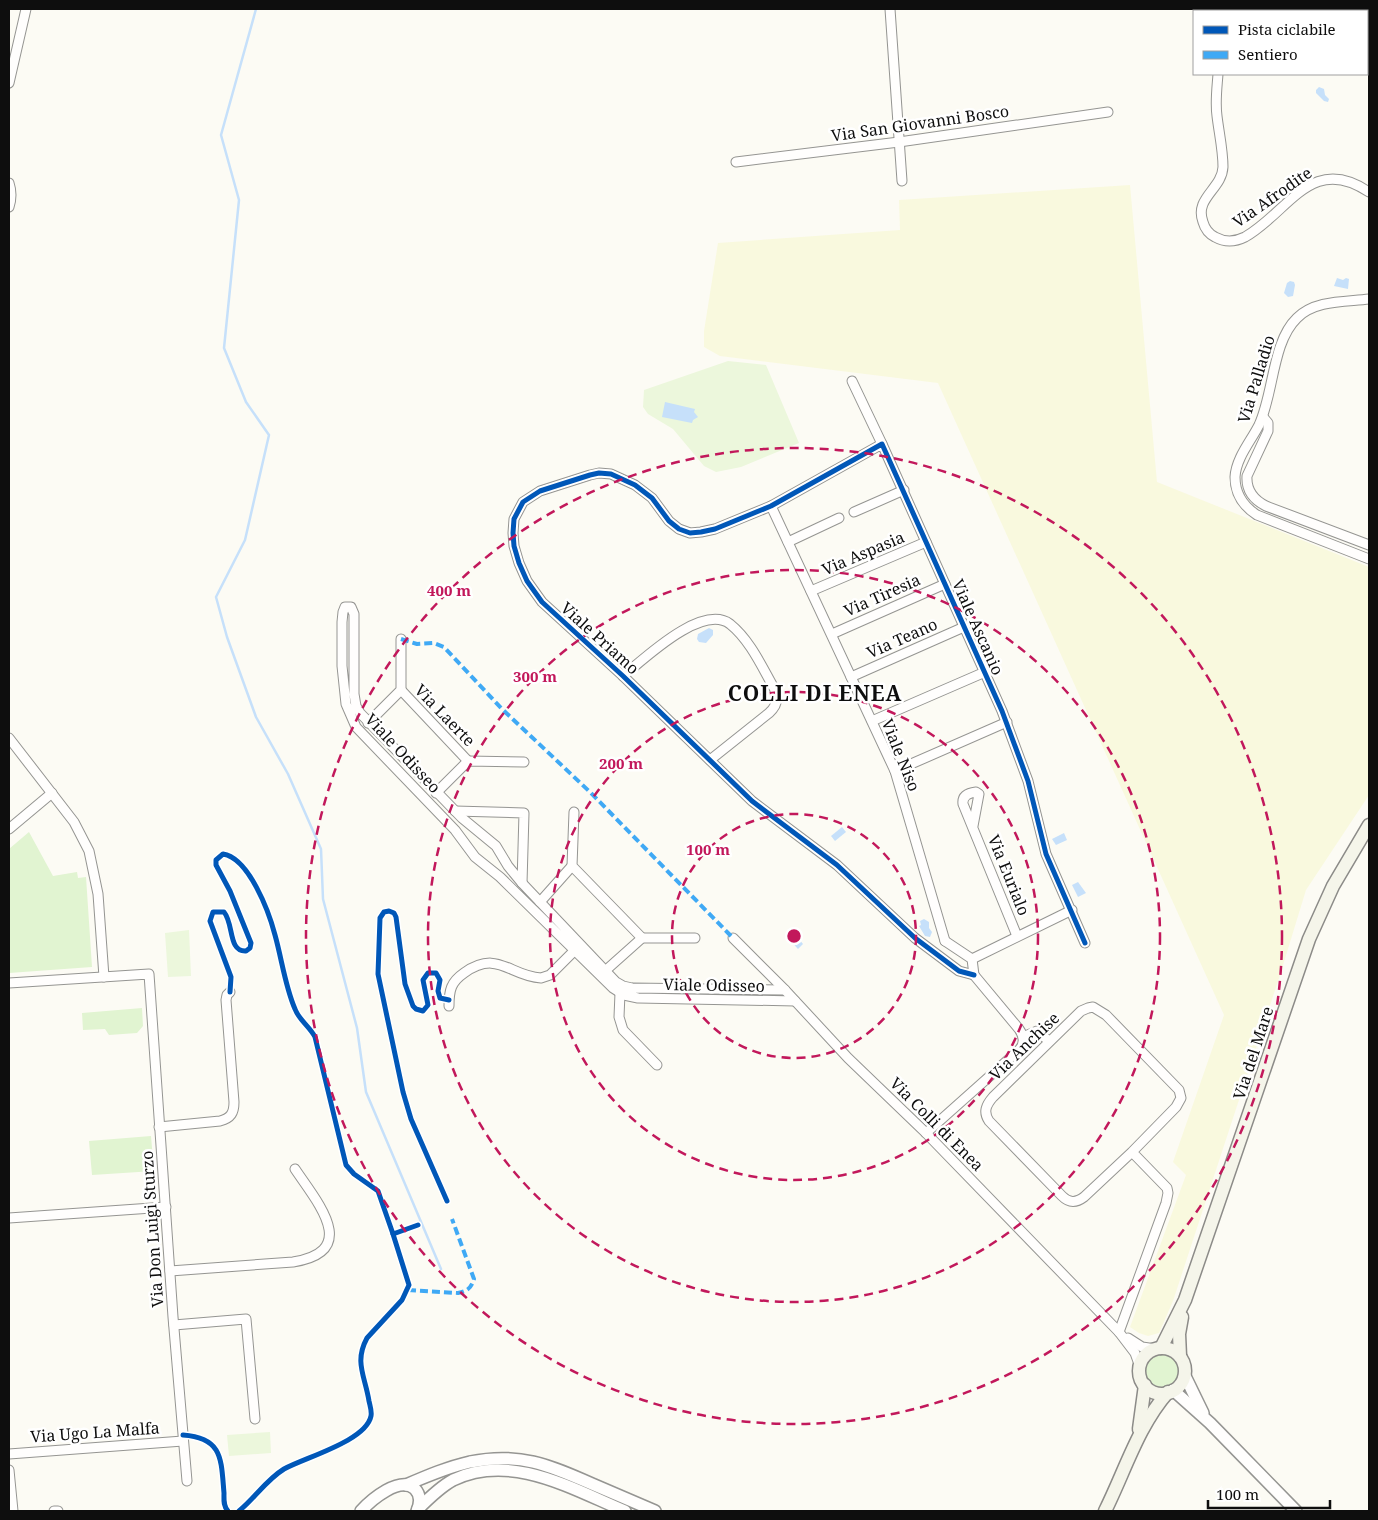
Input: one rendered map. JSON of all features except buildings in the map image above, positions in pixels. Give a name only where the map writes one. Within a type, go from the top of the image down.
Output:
[{"type":"main road","name":"Via del Mare","points":[[1180,1356],[1179,1334],[1185,1300],[1301,960],[1333,886],[1369,824]]},
{"type":"main road","name":"Via del Mare","points":[[1158,1348],[1185,1300]]},
{"type":"main road","points":[[1105,1511],[1137,1439],[1157,1406],[1171,1391],[1178,1387],[1184,1376],[1185,1369],[1180,1356],[1170,1349],[1158,1348],[1145,1356],[1140,1367],[1142,1379],[1145,1385],[1153,1391],[1171,1391]]},
{"type":"main road","points":[[1137,1439],[1144,1404],[1145,1385]]},
{"type":"street","points":[[9,83],[26,9]]},
{"type":"street","points":[[890,9],[902,181]]},
{"type":"street","name":"Via Afrodite","points":[[1218,75],[1216,102],[1222,171],[1218,181],[1203,201],[1201,210],[1203,222],[1211,234],[1225,240],[1234,241],[1245,238],[1305,189],[1324,179],[1345,179],[1358,184],[1369,192]]},
{"type":"street","name":"Via San Giovanni Bosco","points":[[736,162],[900,142],[1108,112]]},
{"type":"street","points":[[9,183],[11,200],[9,207]]},
{"type":"street","name":"Via Palladio","points":[[1369,299],[1321,305],[1307,310],[1288,327],[1282,341],[1263,417],[1236,471],[1236,490],[1244,504],[1251,511],[1266,519],[1369,559]]},
{"type":"street","name":"Viale Ascanio","points":[[852,380],[904,490],[1007,722],[1028,781],[1046,854],[1085,943]]},
{"type":"street","points":[[1263,417],[1268,423],[1268,431],[1247,476],[1247,484],[1252,495],[1258,502],[1266,506],[1369,545]]},
{"type":"street","points":[[771,506],[882,444]]},
{"type":"street","name":"Viale Priamo","points":[[771,506],[711,530],[697,533],[687,532],[678,529],[672,524],[652,498],[642,490],[613,475],[599,473],[540,492],[526,500],[520,506],[514,519],[513,541],[519,563],[529,585],[549,609],[624,676],[752,801],[838,865],[908,932],[933,952],[959,971],[974,975]]},
{"type":"street","points":[[854,512],[904,490]]},
{"type":"street","name":"Viale Niso","points":[[771,506],[895,771],[945,941]]},
{"type":"street","points":[[788,542],[840,518]]},
{"type":"street","name":"Via Aspasia","points":[[811,592],[926,542]]},
{"type":"street","name":"Via Tiresia","points":[[832,634],[945,584]]},
{"type":"street","name":"Viale Odisseo","points":[[785,990],[627,987],[619,984],[522,883],[496,846],[455,811],[368,723],[358,709],[354,699],[354,614],[352,608],[348,606],[344,608],[342,614],[341,647],[345,696],[348,711],[361,734],[454,830],[472,854],[500,877],[574,951],[620,993],[638,998],[795,1001]]},
{"type":"street","points":[[624,676],[672,637],[689,628],[714,620],[730,625],[748,646],[774,688],[777,694],[777,701],[776,706],[769,713],[710,760]]},
{"type":"street","name":"Via Teano","points":[[851,677],[964,626]]},
{"type":"street","name":"Via Laerte","points":[[401,639],[401,690],[468,761]]},
{"type":"street","points":[[872,721],[985,672]]},
{"type":"street","name":"Via Laerte","points":[[368,723],[401,690]]},
{"type":"street","points":[[895,771],[1007,722]]},
{"type":"street","points":[[9,738],[78,828],[89,851],[96,882],[104,977],[9,983]]},
{"type":"street","name":"Via Laerte","points":[[436,792],[468,761],[524,762]]},
{"type":"street","points":[[410,784],[420,776]]},
{"type":"street","points":[[9,829],[52,793]]},
{"type":"street","points":[[455,811],[524,813],[522,883]]},
{"type":"street","points":[[540,902],[572,866],[574,812]]},
{"type":"street","name":"Via Eurialo","points":[[973,826],[1017,936]]},
{"type":"street","points":[[466,846],[470,836],[481,832]]},
{"type":"street","points":[[488,868],[498,865],[502,856]]},
{"type":"street","points":[[572,866],[642,938]]},
{"type":"street","points":[[972,959],[1072,910]]},
{"type":"street","points":[[606,971],[642,938],[694,938]]},
{"type":"street","name":"Via Colli di Enea","points":[[733,938],[785,990],[848,1058],[926,1134],[1119,1332],[1135,1353],[1140,1367]]},
{"type":"street","points":[[926,1134],[1019,1050],[1023,1044],[1023,1038],[1019,1029],[974,975],[972,959],[945,941],[933,952]]},
{"type":"street","points":[[449,1006],[450,992],[454,982],[468,970],[480,964],[494,963],[542,978],[550,975],[574,951]]},
{"type":"street","name":"Via Don Luigi Sturzo","points":[[104,977],[150,974],[170,1271],[187,1481]]},
{"type":"street","points":[[669,988],[670,999]]},
{"type":"street","points":[[160,1127],[220,1121],[227,1119],[232,1114],[234,1102],[226,1000],[230,992]]},
{"type":"street","points":[[620,993],[619,1016],[623,1030],[657,1065]]},
{"type":"street","name":"Via Anchise","points":[[1096,1007],[1106,1014],[1179,1090],[1180,1098],[1176,1107],[1132,1152],[1084,1197],[1078,1201],[1070,1201],[1062,1196],[988,1119],[985,1110],[990,1100],[1081,1011],[1096,1007]]},
{"type":"street","points":[[1023,1038],[1037,1031],[1049,1041]]},
{"type":"street","points":[[1119,1332],[1168,1194],[1165,1186],[1132,1152]]},
{"type":"street","points":[[170,1271],[293,1262],[312,1257],[322,1251],[329,1240],[328,1221],[295,1169]]},
{"type":"street","points":[[9,1218],[166,1207]]},
{"type":"street","points":[[174,1325],[246,1319],[255,1419]]},
{"type":"street","name":"Via Colli di Enea","points":[[1119,1332],[1139,1346],[1158,1348]]},
{"type":"street","points":[[1184,1376],[1198,1405],[1210,1423]]},
{"type":"street","points":[[1171,1391],[1210,1423],[1296,1511]]},
{"type":"street","name":"Via Ugo La Malfa","points":[[9,1454],[183,1441]]},
{"type":"street","points":[[361,1511],[386,1490],[406,1485],[465,1463],[493,1459],[517,1459],[550,1466],[656,1511]]},
{"type":"street","points":[[9,1470],[13,1511]]},
{"type":"street","points":[[418,1510],[429,1498],[454,1480],[473,1474],[505,1471],[545,1477],[625,1511]]},
{"type":"street","points":[[406,1485],[417,1491],[420,1502],[418,1510]]},
{"type":"green space","points":[[1130,185],[1157,482],[1369,567],[1369,795],[1306,890],[1173,1301],[1159,1333],[1148,1336],[1130,1327],[1186,1175],[1173,1162],[1224,1015],[938,383],[720,356],[704,347],[704,331],[718,243],[900,230],[899,200]]},
{"type":"green space","points":[[728,361],[766,365],[799,443],[741,467],[716,472],[704,466],[673,429],[648,414],[643,407],[644,390]]},
{"type":"green space","points":[[29,832],[53,876],[77,872],[78,878],[86,877],[92,967],[9,973],[9,849]]},
{"type":"green space","points":[[189,930],[191,976],[168,977],[165,933]]},
{"type":"green space","points":[[142,1008],[143,1026],[137,1033],[109,1035],[105,1029],[83,1030],[82,1013]]},
{"type":"green space","points":[[151,1136],[154,1171],[92,1175],[89,1141]]},
{"type":"green space","points":[[1162,1352],[1175,1358],[1181,1371],[1175,1384],[1162,1390],[1149,1384],[1143,1371],[1149,1358]]},
{"type":"green space","points":[[270,1432],[271,1453],[229,1456],[227,1435]]},
{"type":"water","points":[[1319,87],[1324,89],[1325,95],[1329,99],[1328,102],[1324,101],[1316,93]]},
{"type":"water","points":[[1337,278],[1349,279],[1348,289],[1334,286]]},
{"type":"water","points":[[1290,281],[1294,282],[1295,285],[1293,296],[1288,297],[1284,293],[1287,283]]},
{"type":"water","points":[[665,402],[695,409],[694,412],[698,417],[692,423],[662,417]]},
{"type":"water","points":[[709,628],[713,630],[713,635],[706,643],[699,642],[697,639],[698,634]]},
{"type":"water","points":[[842,827],[846,832],[835,841],[831,836]]},
{"type":"water","points":[[1064,833],[1067,840],[1056,845],[1052,839]]},
{"type":"water","points":[[1078,882],[1086,893],[1078,897],[1072,885]]},
{"type":"water","points":[[924,919],[929,922],[929,928],[932,932],[930,937],[925,936],[919,926],[921,925],[920,921]]},
{"type":"water","points":[[794,933],[803,944],[798,949],[788,938]]},
{"type":"waterway","points":[[256,9],[221,135],[239,200],[224,348],[246,402],[269,435],[245,540],[216,597],[227,637],[256,717],[288,774],[321,849],[323,899],[357,1028],[366,1092],[441,1269]]},
{"type":"marked path","points":[[401,639],[417,644],[434,643],[444,647],[501,708],[590,792],[733,938]]},
{"type":"marked path","points":[[408,1290],[458,1293],[469,1289],[472,1285],[474,1279],[452,1219]]},
{"type":"cycle path","points":[[974,975],[959,971],[915,938],[837,865],[752,801],[623,676],[542,602],[527,581],[514,546],[514,519],[523,502],[540,491],[590,475],[599,473],[611,474],[635,485],[652,498],[669,521],[679,529],[690,533],[701,532],[715,529],[771,506],[882,444],[1002,711],[1028,781],[1046,854],[1085,943]]},
{"type":"cycle path","points":[[230,992],[231,977],[210,921],[213,912],[224,912],[236,947],[246,951],[250,948],[251,943],[230,891],[216,865],[216,860],[223,854],[241,865],[263,900],[275,935],[292,1000],[299,1017],[315,1037],[346,1165],[354,1174],[378,1191],[393,1234],[418,1225]]},
{"type":"cycle path","points":[[447,1201],[411,1119],[403,1092],[378,974],[380,918],[384,912],[394,913],[396,917],[405,984],[413,1006],[423,1011],[428,1005],[423,980],[428,973],[436,973],[440,980],[438,991],[440,998],[449,1000]]},
{"type":"cycle path","points":[[239,1511],[272,1478],[284,1469],[347,1441],[367,1425],[371,1412],[361,1362],[363,1347],[367,1338],[402,1300],[409,1285],[393,1234]]},
{"type":"cycle path","points":[[183,1435],[206,1441],[217,1452],[222,1470],[225,1505],[228,1511]]},
{"type":"district","name":"COLLI DI ENEA","points":[[815,693]]}]
